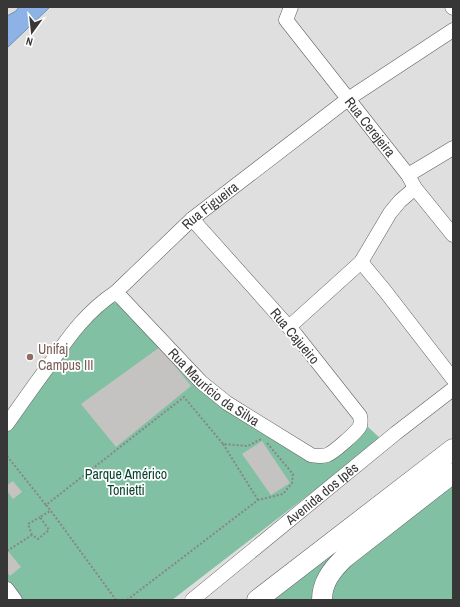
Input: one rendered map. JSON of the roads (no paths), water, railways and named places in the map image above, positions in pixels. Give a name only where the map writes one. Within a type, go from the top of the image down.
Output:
[{"type":"highway","points":[[258,600],[453,449]]},
{"type":"highway","points":[[322,600],[325,583],[333,570],[344,558],[453,473]]},
{"type":"street","name":"Rua Cerejeira","points":[[289,13],[348,99],[408,175],[415,188],[453,236]]},
{"type":"street","name":"Rua Figueira","points":[[7,424],[74,330],[103,300],[116,292],[192,219],[348,99],[453,30]]},
{"type":"street","points":[[408,175],[453,148]]},
{"type":"street","points":[[289,327],[361,262],[390,213],[400,201],[415,188]]},
{"type":"street","name":"Rua Cajueiro","points":[[192,219],[289,327],[360,416],[361,422],[354,433],[328,454]]},
{"type":"street","points":[[361,262],[453,379]]},
{"type":"street","name":"Rua Maurício da Silva","points":[[116,292],[201,382],[227,403],[311,454],[320,456],[328,454]]},
{"type":"street","name":"Avenida dos Ipês","points":[[192,600],[396,433],[453,389]]},
{"type":"street","points":[[7,589],[15,600]]},
{"type":"water","points":[[19,7],[50,7],[7,48],[7,16],[16,11]]},
{"type":"place","name":"Unifaj Campus III","points":[[30,357]]},
{"type":"park label","name":"Parque Américo Tonietti","points":[[126,482]]}]
